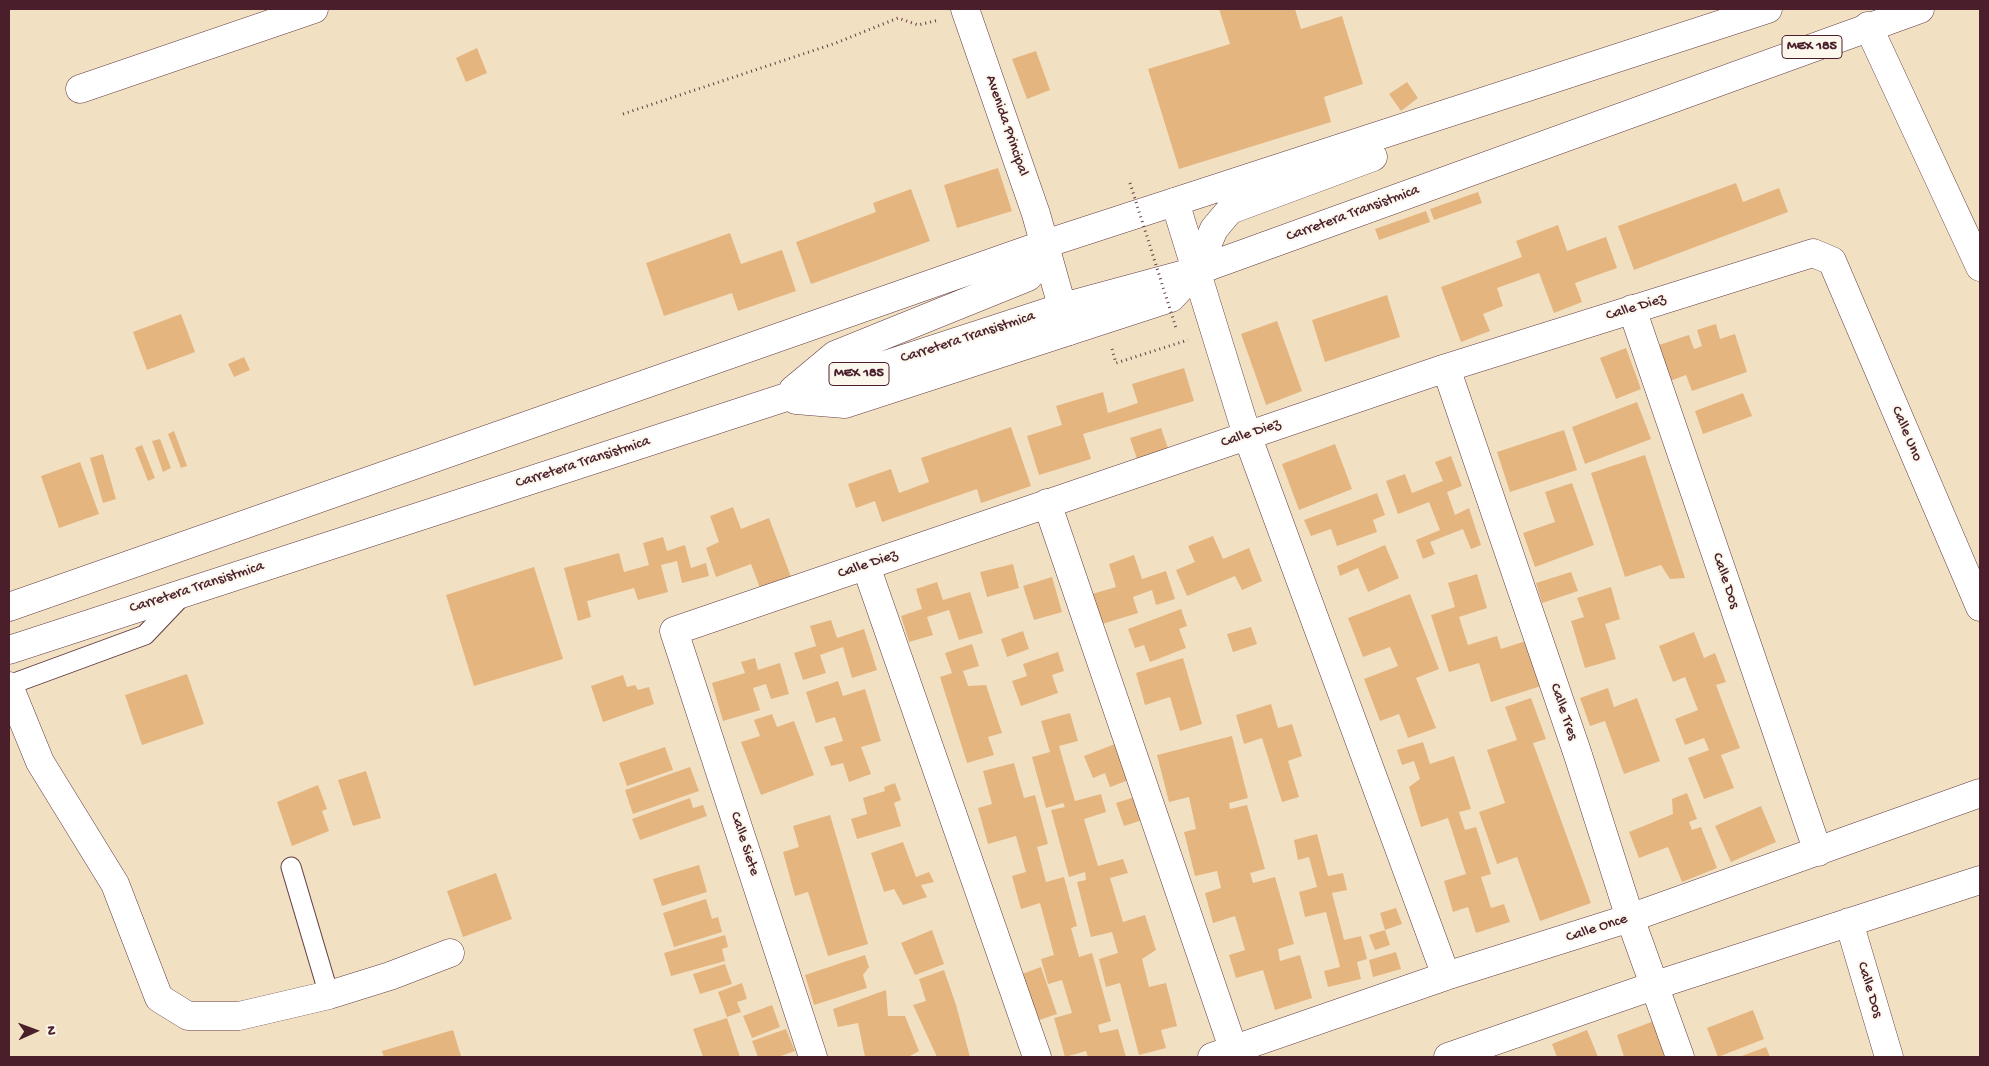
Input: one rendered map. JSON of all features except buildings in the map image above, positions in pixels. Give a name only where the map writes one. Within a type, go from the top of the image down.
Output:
[{"type":"street","points":[[80,89],[314,9]]},
{"type":"street","name":"Avenida Principal","points":[[965,9],[1045,244],[1066,319]]},
{"type":"street","points":[[9,606],[1045,244],[1768,9]]},
{"type":"street","name":"Carretera Transistmica","points":[[1196,271],[1868,26],[1920,9]]},
{"type":"street","points":[[1868,26],[1980,267]]},
{"type":"street","points":[[782,399],[845,404],[1066,319],[1171,298],[1196,271],[1214,228],[1230,210],[1427,135],[1457,111]]},
{"type":"street","points":[[1176,202],[1247,435],[1446,976]]},
{"type":"street","points":[[782,399],[834,355],[1028,277],[1035,269],[1045,244]]},
{"type":"street","name":"Calle Diez","points":[[674,631],[1446,368],[1813,253],[1832,261]]},
{"type":"street","name":"Calle Uno","points":[[1832,261],[1980,607]]},
{"type":"street","name":"Calle Dos","points":[[1632,309],[1818,852]]},
{"type":"street","name":"Calle Tres","points":[[1446,368],[1578,755],[1630,918],[1656,985],[1680,1057]]},
{"type":"street","name":"Carretera Transistmica","points":[[9,650],[782,399]]},
{"type":"street","points":[[1047,503],[1227,1055]]},
{"type":"street","points":[[866,566],[1037,1057]]},
{"type":"street","name":"Calle Siete","points":[[674,631],[813,1057]]},
{"type":"street","points":[[9,685],[40,762],[115,884],[159,998],[188,1016],[239,1016],[329,995],[390,976],[450,953]]},
{"type":"street","name":"Calle Once","points":[[1227,1055],[1446,976],[1630,918],[1980,793]]},
{"type":"street","points":[[1448,1057],[1656,985],[1980,880]]},
{"type":"street","name":"Calle Dos","points":[[1849,922],[1890,1057]]},
{"type":"lane","points":[[9,685],[145,635],[186,591]]},
{"type":"lane","points":[[291,867],[329,995]]},
{"type":"path","points":[[623,114],[836,43],[898,18],[918,25],[936,21],[965,9]]},
{"type":"path","points":[[1130,183],[1176,328]]},
{"type":"path","points":[[1112,348],[1116,364],[1214,331]]}]
